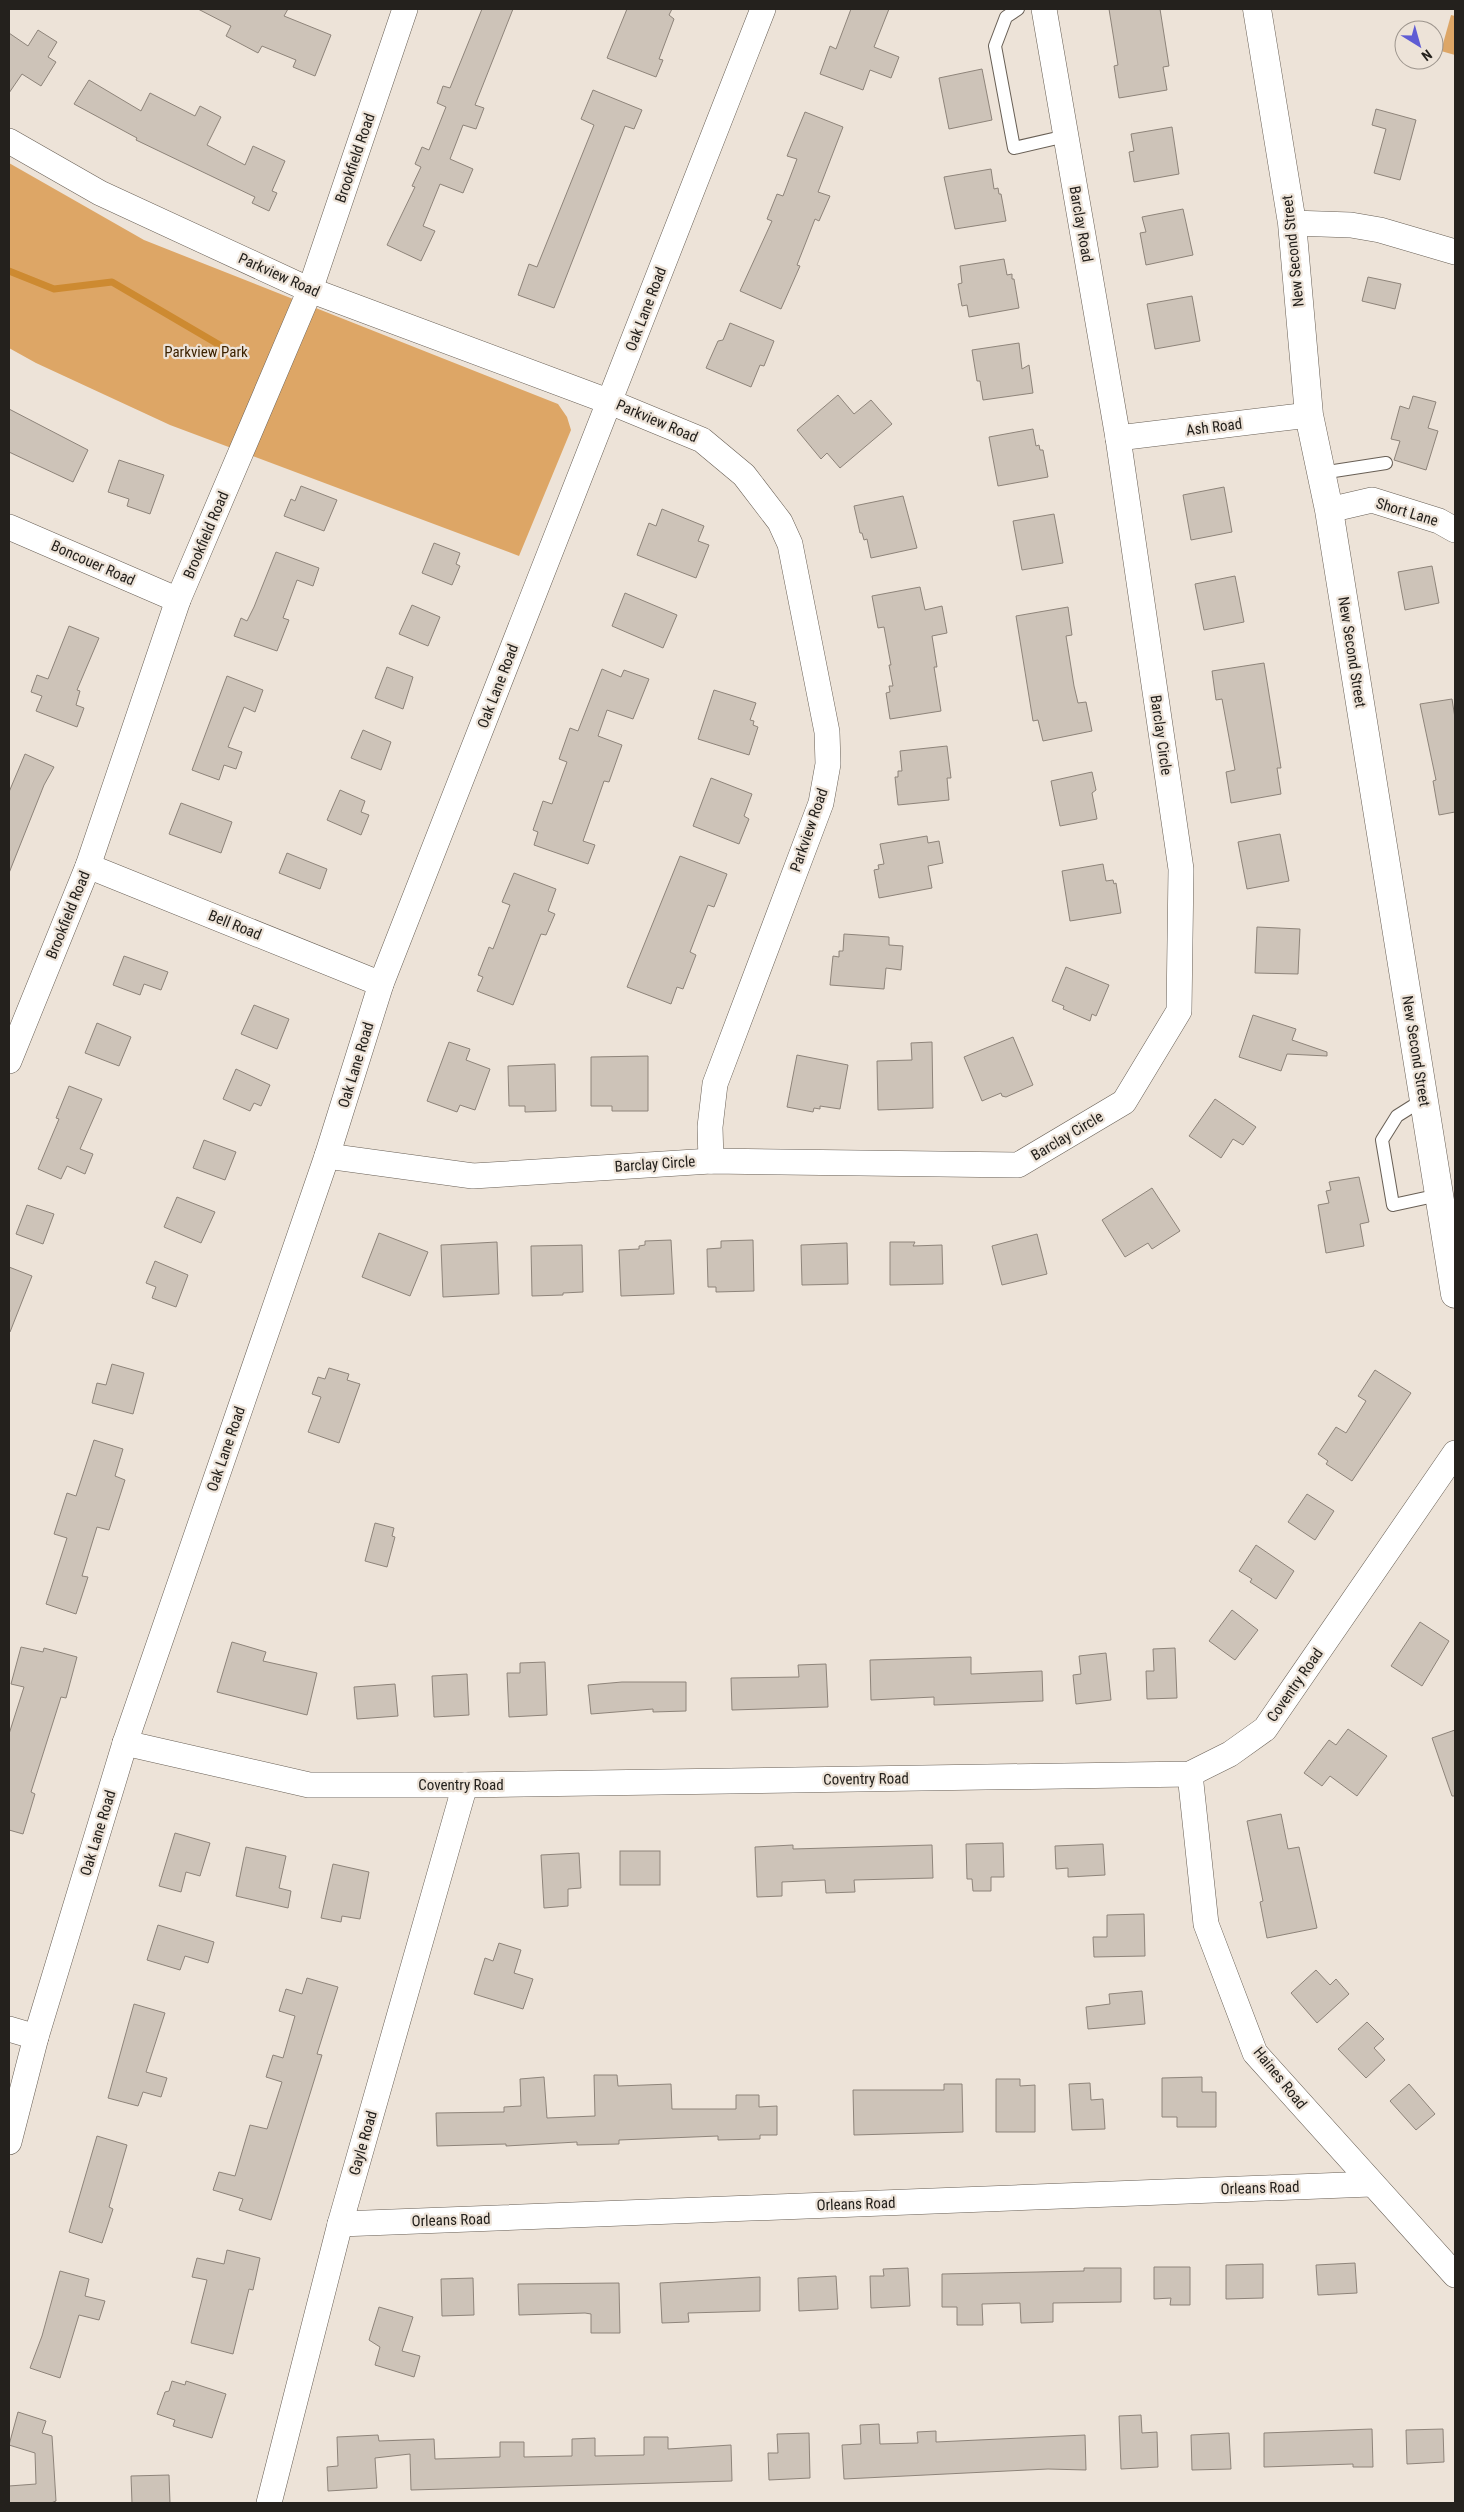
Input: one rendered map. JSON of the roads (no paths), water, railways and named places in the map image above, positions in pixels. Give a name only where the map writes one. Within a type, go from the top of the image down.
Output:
[{"type":"street","name":"Brookfield Road","points":[[9,1061],[88,866],[178,600],[310,290],[405,9]]},
{"type":"street","name":"Oak Lane Road","points":[[9,2142],[36,2037],[125,1743],[327,1156],[381,984],[763,9]]},
{"type":"street","name":"Barclay Road","points":[[1044,9],[1118,438]]},
{"type":"street","name":"New Second Street","points":[[1257,9],[1292,223],[1309,415],[1329,510],[1455,1294]]},
{"type":"street","name":"Parkview Road","points":[[9,141],[100,193],[310,290],[610,402],[702,440],[744,475],[780,522],[790,544],[827,732],[828,764],[821,803],[715,1084],[710,1127],[711,1160]]},
{"type":"street","points":[[1292,223],[1351,226],[1380,230],[1455,252]]},
{"type":"street","name":"Ash Road","points":[[1118,438],[1309,415]]},
{"type":"street","name":"Barclay Circle","points":[[327,1156],[474,1176],[711,1160],[1018,1165],[1124,1102],[1179,1011],[1181,869],[1118,438]]},
{"type":"street","name":"Short Lane","points":[[1329,510],[1372,500],[1440,521],[1455,530]]},
{"type":"street","name":"Boncouer Road","points":[[9,526],[178,600]]},
{"type":"street","name":"Bell Road","points":[[88,866],[381,984]]},
{"type":"street","name":"Coventry Road","points":[[125,1743],[309,1784],[465,1785],[1190,1774],[1230,1754],[1265,1729],[1455,1453]]},
{"type":"street","name":"Haines Road","points":[[1190,1774],[1206,1924],[1255,2053],[1455,2275]]},
{"type":"street","name":"Gayle Road","points":[[269,2503],[340,2224],[465,1785]]},
{"type":"street","points":[[9,2030],[36,2037]]},
{"type":"street","name":"Orleans Road","points":[[340,2224],[1371,2184]]},
{"type":"lane","points":[[1018,9],[1006,16],[995,46],[1014,148],[1066,136]]},
{"type":"lane","points":[[1321,474],[1386,463]]},
{"type":"lane","points":[[1424,1099],[1397,1116],[1382,1140],[1393,1205],[1439,1195]]},
{"type":"waterway","points":[[9,271],[54,289],[112,282],[223,347]]},
{"type":"park label","name":"Parkview Park","points":[[206,352]]}]
